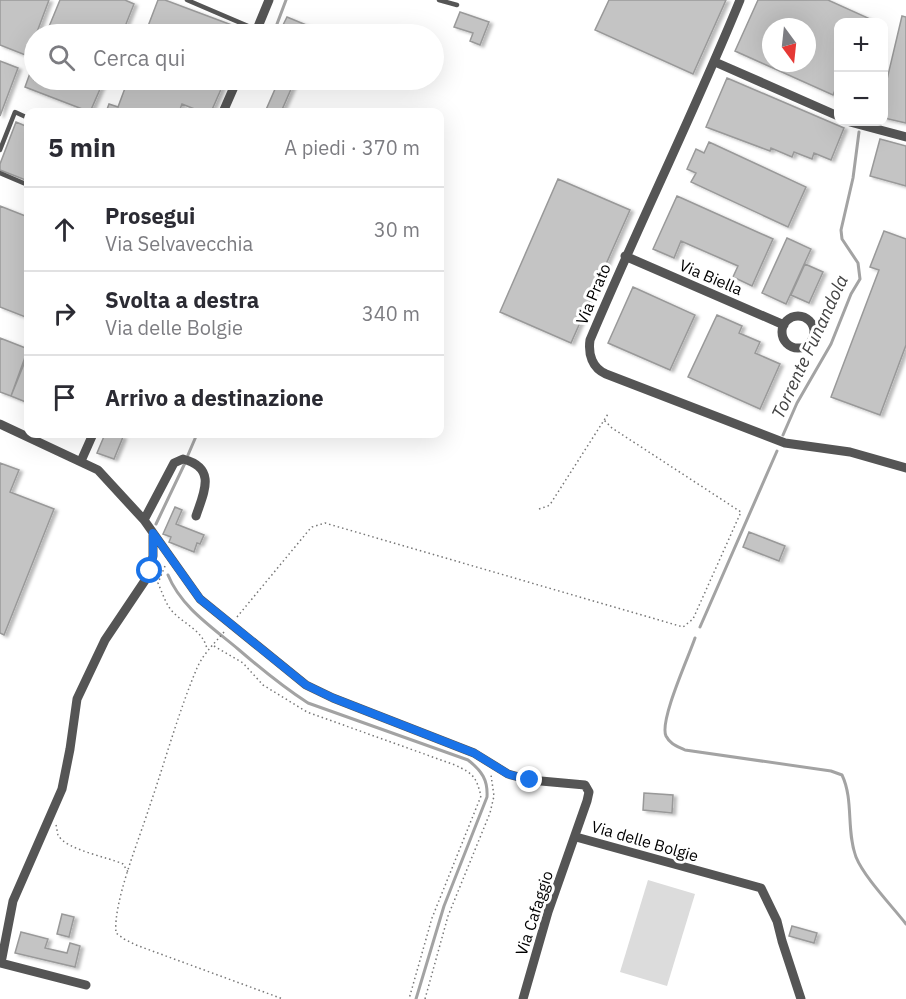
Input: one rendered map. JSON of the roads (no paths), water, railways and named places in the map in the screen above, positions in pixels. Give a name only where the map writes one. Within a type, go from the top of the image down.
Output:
[{"type":"street","points":[[259,24],[269,0]]},
{"type":"street","name":"Via Prato","points":[[740,0],[715,62],[625,256],[590,340],[592,361],[601,372],[785,443],[850,452],[906,468]]},
{"type":"street","points":[[715,62],[834,114]]},
{"type":"street","points":[[225,108],[233,90]]},
{"type":"street","points":[[865,126],[906,137]]},
{"type":"street","name":"Via Biella","points":[[625,256],[784,325]]},
{"type":"street","name":"Via delle Bolgie","points":[[0,424],[24,435]]},
{"type":"street","name":"Via delle Bolgie","points":[[31,438],[104,474],[117,493],[144,520],[200,599],[230,626],[306,685],[333,698],[474,753],[508,774],[530,780],[585,785],[589,792],[576,837],[761,888],[777,921],[801,999]]},
{"type":"street","points":[[81,461],[91,438]]},
{"type":"street","points":[[144,520],[174,463],[183,459],[201,468],[205,474],[206,486],[196,516]]},
{"type":"street","points":[[86,985],[1,963],[13,901],[62,789],[77,699],[105,640],[148,576],[153,556],[153,533]]},
{"type":"street","name":"Via Cafaggio","points":[[523,999],[548,912],[576,837]]},
{"type":"lane","points":[[187,0],[239,24]]},
{"type":"lane","points":[[439,0],[457,5]]},
{"type":"lane","points":[[0,150],[15,112],[24,116]]},
{"type":"lane","points":[[0,173],[24,183]]},
{"type":"waterway","points":[[277,24],[286,0]]},
{"type":"waterway","name":"Torrente Funandola","points":[[783,435],[797,403],[831,344],[851,294],[860,279],[858,263],[842,239],[841,230],[853,178],[859,132]]},
{"type":"waterway","points":[[188,455],[195,438]]},
{"type":"waterway","name":"Torrente Funandola","points":[[700,627],[777,451]]},
{"type":"waterway","points":[[156,524],[185,463]]},
{"type":"waterway","points":[[168,575],[181,597],[198,616],[272,677],[308,703],[468,760],[483,776],[487,797],[444,906],[416,999]]},
{"type":"waterway","name":"Torrente Funandola","points":[[695,638],[667,717],[665,728],[668,739],[685,750],[831,771],[842,775],[848,795],[851,837],[856,857],[872,882],[906,924]]}]
